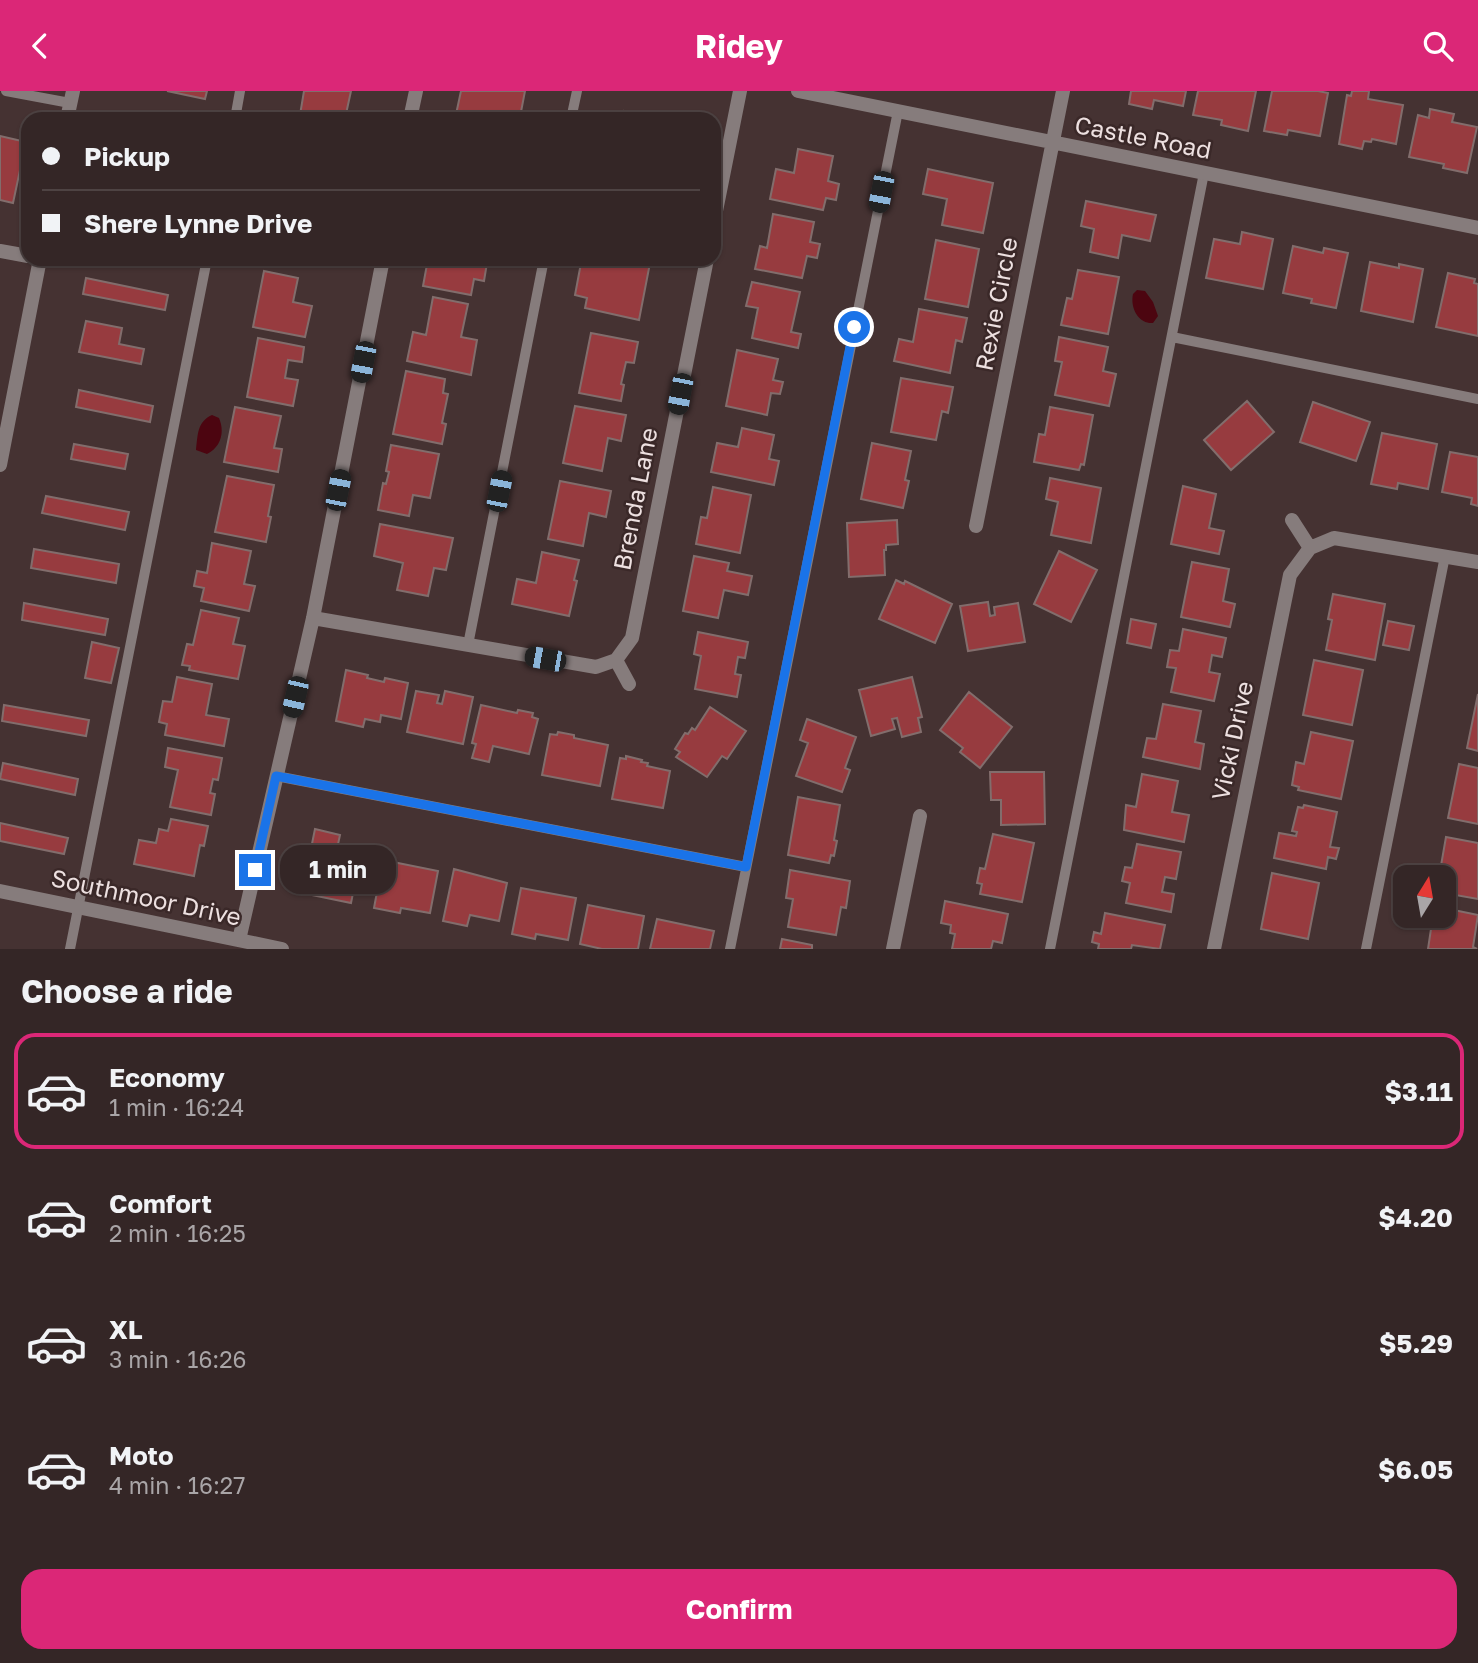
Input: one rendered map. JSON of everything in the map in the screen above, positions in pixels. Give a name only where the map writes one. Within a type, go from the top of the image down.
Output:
[{"type":"street","points":[[412,112],[416,91]]},
{"type":"street","points":[[721,186],[740,91]]},
{"type":"street","name":"Castle Road","points":[[798,91],[1478,229]]},
{"type":"street","name":"Rexie Circle","points":[[976,526],[1063,91]]},
{"type":"street","points":[[0,251],[21,255]]},
{"type":"street","points":[[0,465],[5,413],[38,266]]},
{"type":"street","points":[[239,940],[313,618],[382,266]]},
{"type":"street","name":"Brenda Lane","points":[[617,660],[632,638],[706,266]]},
{"type":"street","points":[[1292,520],[1310,548],[1334,538],[1478,562]]},
{"type":"street","name":"Vicki Drive","points":[[1214,949],[1290,575],[1310,548]]},
{"type":"street","points":[[313,618],[596,667],[617,660],[629,684]]},
{"type":"street","points":[[893,949],[920,816]]},
{"type":"street","name":"Southmoor Drive","points":[[0,891],[282,949]]},
{"type":"lane","points":[[6,91],[72,97]]},
{"type":"lane","points":[[236,112],[240,91]]},
{"type":"lane","points":[[572,112],[577,91]]},
{"type":"lane","points":[[730,949],[898,111]]},
{"type":"lane","points":[[1050,949],[1204,173]]},
{"type":"lane","points":[[70,949],[206,266]]},
{"type":"lane","points":[[468,645],[543,266]]},
{"type":"lane","points":[[1172,337],[1478,398]]},
{"type":"lane","points":[[1366,949],[1445,556]]},
{"type":"lane","points":[[276,776],[746,867]]},
{"type":"shaded area","points":[[1137,290],[1145,291],[1153,302],[1158,316],[1153,323],[1143,321],[1136,314],[1132,299]]},
{"type":"shaded area","points":[[212,415],[219,418],[222,434],[216,447],[207,454],[196,450],[197,439],[203,421]]},
{"type":"building","points":[[167,91],[207,91],[205,99]]},
{"type":"building","points":[[304,91],[351,91],[346,112],[300,112]]},
{"type":"building","points":[[461,91],[525,91],[521,112],[456,112]]},
{"type":"building","points":[[1131,91],[1186,91],[1183,106],[1154,100],[1152,109],[1129,104]]},
{"type":"building","points":[[1198,91],[1256,91],[1248,131],[1221,125],[1222,120],[1193,115]]},
{"type":"building","points":[[1272,91],[1328,93],[1320,136],[1288,130],[1287,135],[1264,131]]},
{"type":"building","points":[[1352,91],[1369,91],[1368,99],[1403,105],[1396,144],[1372,139],[1371,142],[1364,141],[1362,149],[1339,144],[1347,95],[1351,96]]},
{"type":"building","points":[[1430,109],[1454,114],[1452,122],[1477,127],[1467,173],[1443,168],[1444,164],[1409,157],[1418,115],[1429,118]]},
{"type":"building","points":[[0,136],[21,141],[21,165],[13,203],[0,200]]},
{"type":"building","points":[[798,149],[833,156],[828,181],[839,184],[836,200],[826,198],[823,210],[770,199],[776,169],[794,173]]},
{"type":"building","points":[[928,169],[993,183],[983,233],[942,225],[947,199],[923,194]]},
{"type":"building","points":[[1086,201],[1156,215],[1150,241],[1122,235],[1118,258],[1090,252],[1094,229],[1081,226]]},
{"type":"building","points":[[773,214],[814,222],[810,242],[820,244],[817,258],[807,256],[802,278],[755,269],[760,246],[767,248]]},
{"type":"building","points":[[1242,232],[1273,239],[1263,289],[1206,278],[1214,239],[1240,244]]},
{"type":"building","points":[[936,240],[979,249],[968,307],[925,299]]},
{"type":"building","points":[[1293,246],[1323,253],[1324,248],[1348,253],[1336,308],[1311,303],[1312,299],[1283,293]]},
{"type":"building","points":[[1370,262],[1399,268],[1399,264],[1423,269],[1413,322],[1361,311]]},
{"type":"building","points":[[427,266],[486,266],[484,281],[474,279],[471,295],[423,286]]},
{"type":"building","points":[[580,266],[649,266],[639,320],[585,308],[587,298],[575,295]]},
{"type":"building","points":[[1078,270],[1119,277],[1108,334],[1061,325],[1067,298],[1072,299]]},
{"type":"building","points":[[264,271],[298,278],[293,302],[312,306],[305,337],[253,327]]},
{"type":"building","points":[[1448,273],[1475,279],[1474,283],[1478,284],[1478,336],[1436,327]]},
{"type":"building","points":[[86,278],[168,295],[165,310],[83,294]]},
{"type":"building","points":[[752,282],[800,292],[791,332],[801,334],[798,348],[752,338],[758,308],[746,306]]},
{"type":"building","points":[[433,297],[468,304],[461,337],[477,340],[471,375],[407,361],[413,332],[426,335]]},
{"type":"building","points":[[919,309],[967,318],[962,342],[956,340],[950,373],[894,361],[899,339],[913,342]]},
{"type":"building","points":[[86,321],[122,328],[119,344],[144,349],[141,364],[79,352]]},
{"type":"building","points":[[591,333],[638,342],[634,363],[626,362],[621,384],[624,385],[621,401],[579,393]]},
{"type":"building","points":[[1059,337],[1108,347],[1103,371],[1116,374],[1109,406],[1055,395],[1062,362],[1055,361]]},
{"type":"building","points":[[258,338],[304,347],[302,362],[288,360],[285,378],[298,380],[293,406],[247,397]]},
{"type":"building","points":[[737,350],[778,359],[773,380],[783,382],[780,394],[771,393],[767,415],[726,406]]},
{"type":"building","points":[[406,371],[445,379],[443,393],[448,394],[442,423],[446,424],[442,444],[393,434]]},
{"type":"building","points":[[901,378],[953,387],[948,413],[942,411],[936,440],[891,432]]},
{"type":"building","points":[[79,390],[153,406],[150,422],[76,407]]},
{"type":"building","points":[[1247,401],[1274,432],[1231,470],[1204,440]]},
{"type":"building","points":[[1313,402],[1370,422],[1356,461],[1300,442]]},
{"type":"building","points":[[575,406],[626,415],[621,441],[608,438],[602,471],[563,463]]},
{"type":"building","points":[[235,407],[281,416],[274,448],[282,449],[278,472],[224,462]]},
{"type":"building","points":[[1050,407],[1093,415],[1084,465],[1081,464],[1079,470],[1034,462],[1039,434],[1045,435]]},
{"type":"building","points":[[742,428],[774,435],[769,459],[779,461],[774,485],[711,472],[717,443],[738,447]]},
{"type":"building","points":[[1382,433],[1437,444],[1428,489],[1398,483],[1397,489],[1371,484]]},
{"type":"building","points":[[872,443],[911,451],[905,480],[909,481],[903,508],[861,499]]},
{"type":"building","points":[[74,444],[128,454],[125,469],[71,459]]},
{"type":"building","points":[[391,445],[439,454],[430,498],[413,495],[409,516],[378,510],[383,483],[386,484],[389,472],[386,471]]},
{"type":"building","points":[[1450,452],[1478,457],[1478,506],[1471,504],[1472,498],[1442,492]]},
{"type":"building","points":[[227,476],[274,485],[266,542],[215,532]]},
{"type":"building","points":[[1050,478],[1101,488],[1091,543],[1051,535],[1058,502],[1046,499]]},
{"type":"building","points":[[560,481],[611,491],[606,517],[589,513],[583,546],[548,539]]},
{"type":"building","points":[[1183,486],[1216,494],[1209,528],[1224,531],[1219,554],[1171,544]]},
{"type":"building","points":[[713,487],[751,495],[740,553],[696,544],[701,517],[707,518]]},
{"type":"building","points":[[46,496],[129,512],[125,530],[42,513]]},
{"type":"building","points":[[897,520],[898,544],[886,545],[884,550],[885,575],[849,577],[847,523]]},
{"type":"building","points":[[380,524],[453,538],[446,570],[434,568],[428,596],[397,590],[403,563],[374,556]]},
{"type":"building","points":[[212,543],[251,551],[244,584],[255,586],[249,611],[201,601],[204,588],[194,586],[197,571],[207,573]]},
{"type":"building","points":[[34,549],[119,564],[116,583],[31,568]]},
{"type":"building","points":[[1059,551],[1097,570],[1071,622],[1034,604]]},
{"type":"building","points":[[542,552],[579,560],[569,616],[512,604],[517,579],[536,583]]},
{"type":"building","points":[[694,556],[729,563],[727,571],[752,576],[748,595],[724,590],[718,618],[683,611]]},
{"type":"building","points":[[1192,562],[1229,569],[1223,601],[1235,604],[1230,627],[1181,617]]},
{"type":"building","points":[[896,580],[904,584],[905,581],[952,604],[935,643],[879,619]]},
{"type":"building","points":[[1333,594],[1385,604],[1375,660],[1326,650],[1332,620],[1328,619]]},
{"type":"building","points":[[988,602],[990,616],[995,615],[994,607],[1018,603],[1025,642],[968,651],[960,606]]},
{"type":"building","points":[[24,603],[108,619],[105,635],[22,620]]},
{"type":"building","points":[[201,610],[239,618],[233,644],[245,646],[238,679],[189,670],[190,666],[182,665],[187,644],[193,645]]},
{"type":"building","points":[[1131,619],[1156,624],[1151,648],[1127,643]]},
{"type":"building","points":[[1388,621],[1414,626],[1409,650],[1383,645]]},
{"type":"building","points":[[1183,629],[1226,638],[1222,657],[1212,655],[1209,672],[1220,674],[1214,701],[1171,692],[1176,668],[1167,667],[1170,650],[1179,651]]},
{"type":"building","points":[[698,632],[748,642],[745,658],[738,657],[735,674],[741,675],[737,697],[695,689],[701,656],[694,654]]},
{"type":"building","points":[[92,642],[119,648],[111,683],[85,678]]},
{"type":"building","points":[[1314,660],[1363,670],[1352,725],[1303,715]]},
{"type":"building","points":[[346,670],[384,682],[385,678],[408,683],[401,719],[381,715],[380,722],[365,719],[363,727],[336,721]]},
{"type":"building","points":[[177,677],[212,684],[206,715],[229,719],[224,746],[165,735],[167,724],[159,722],[163,701],[172,702]]},
{"type":"building","points":[[912,677],[922,717],[918,718],[921,732],[902,737],[897,718],[892,719],[895,729],[871,736],[859,690]]},
{"type":"building","points":[[416,691],[439,695],[437,703],[442,704],[445,691],[473,697],[463,744],[407,732]]},
{"type":"building","points":[[969,692],[1012,727],[980,768],[960,752],[963,748],[940,730]]},
{"type":"building","points":[[1478,694],[1478,751],[1467,748]]},
{"type":"building","points":[[1163,704],[1201,711],[1195,742],[1204,744],[1200,769],[1143,757],[1147,738],[1156,739]]},
{"type":"building","points":[[4,705],[89,720],[86,736],[2,721]]},
{"type":"building","points":[[481,705],[517,713],[518,710],[533,713],[532,717],[538,719],[529,754],[493,746],[489,762],[472,758],[476,744],[472,743]]},
{"type":"building","points":[[710,707],[746,731],[727,759],[722,756],[707,777],[676,757],[680,752],[675,749],[685,733],[688,734],[692,728],[695,730]]},
{"type":"building","points":[[807,719],[856,737],[845,768],[850,770],[842,792],[796,776],[808,743],[800,740]]},
{"type":"building","points":[[558,732],[608,745],[600,786],[542,775],[550,734],[557,735]]},
{"type":"building","points":[[1311,732],[1353,741],[1341,799],[1298,790],[1299,787],[1292,785],[1296,762],[1304,764]]},
{"type":"building","points":[[168,748],[222,758],[218,780],[213,779],[210,793],[215,794],[211,815],[170,807],[178,770],[165,767]]},
{"type":"building","points":[[626,756],[642,760],[641,762],[648,763],[647,766],[670,771],[663,808],[612,799],[620,758],[626,759]]},
{"type":"building","points":[[3,763],[78,779],[75,795],[0,779]]},
{"type":"building","points":[[1459,764],[1478,768],[1478,824],[1448,818]]},
{"type":"building","points":[[990,772],[1044,772],[1045,824],[1001,825],[1001,800],[991,800]]},
{"type":"building","points":[[1142,774],[1178,781],[1172,812],[1189,815],[1184,842],[1124,830],[1126,805],[1136,807]]},
{"type":"building","points":[[798,797],[840,805],[834,840],[837,841],[834,856],[831,855],[829,863],[788,855]]},
{"type":"building","points":[[1304,805],[1337,812],[1330,847],[1339,848],[1336,859],[1328,857],[1326,869],[1274,858],[1279,833],[1296,836],[1297,832],[1292,831],[1298,807],[1303,808]]},
{"type":"building","points":[[171,819],[208,826],[204,846],[200,845],[194,876],[134,864],[139,840],[156,843],[159,829],[168,831]]},
{"type":"building","points":[[0,823],[68,838],[64,854],[0,841]]},
{"type":"building","points":[[315,829],[340,835],[335,858],[359,863],[351,903],[302,893]]},
{"type":"building","points":[[993,834],[1034,843],[1022,902],[980,894],[982,884],[977,883],[980,868],[985,869]]},
{"type":"building","points":[[1446,837],[1478,843],[1478,899],[1456,895],[1456,865],[1441,865]]},
{"type":"building","points":[[1137,844],[1181,852],[1176,879],[1165,877],[1162,892],[1174,894],[1171,912],[1126,903],[1130,883],[1122,881],[1125,867],[1132,868]]},
{"type":"building","points":[[383,860],[438,871],[430,913],[401,908],[400,913],[374,908]]},
{"type":"building","points":[[454,869],[507,883],[499,921],[470,915],[467,926],[443,921]]},
{"type":"building","points":[[790,870],[850,881],[846,908],[841,907],[836,935],[788,927],[793,899],[786,898]]},
{"type":"building","points":[[1272,873],[1319,883],[1308,939],[1261,929]]},
{"type":"building","points":[[521,888],[576,898],[568,940],[536,934],[535,939],[512,934]]},
{"type":"building","points":[[945,901],[1008,914],[1002,943],[993,941],[991,949],[952,949],[955,934],[950,933],[951,925],[941,923]]},
{"type":"building","points":[[588,905],[644,916],[638,949],[602,949],[580,944]]},
{"type":"building","points":[[1456,910],[1478,915],[1473,947],[1477,949],[1428,949],[1431,929],[1426,928],[1456,928]]},
{"type":"building","points":[[1105,913],[1165,925],[1160,949],[1132,945],[1131,949],[1098,949],[1099,944],[1092,942],[1094,932],[1101,934]]},
{"type":"building","points":[[657,919],[714,931],[710,949],[650,949]]},
{"type":"building","points":[[782,939],[812,945],[812,949],[780,949]]},
{"type":"route","points":[[255,870],[276,776],[746,867],[854,327]]}]
